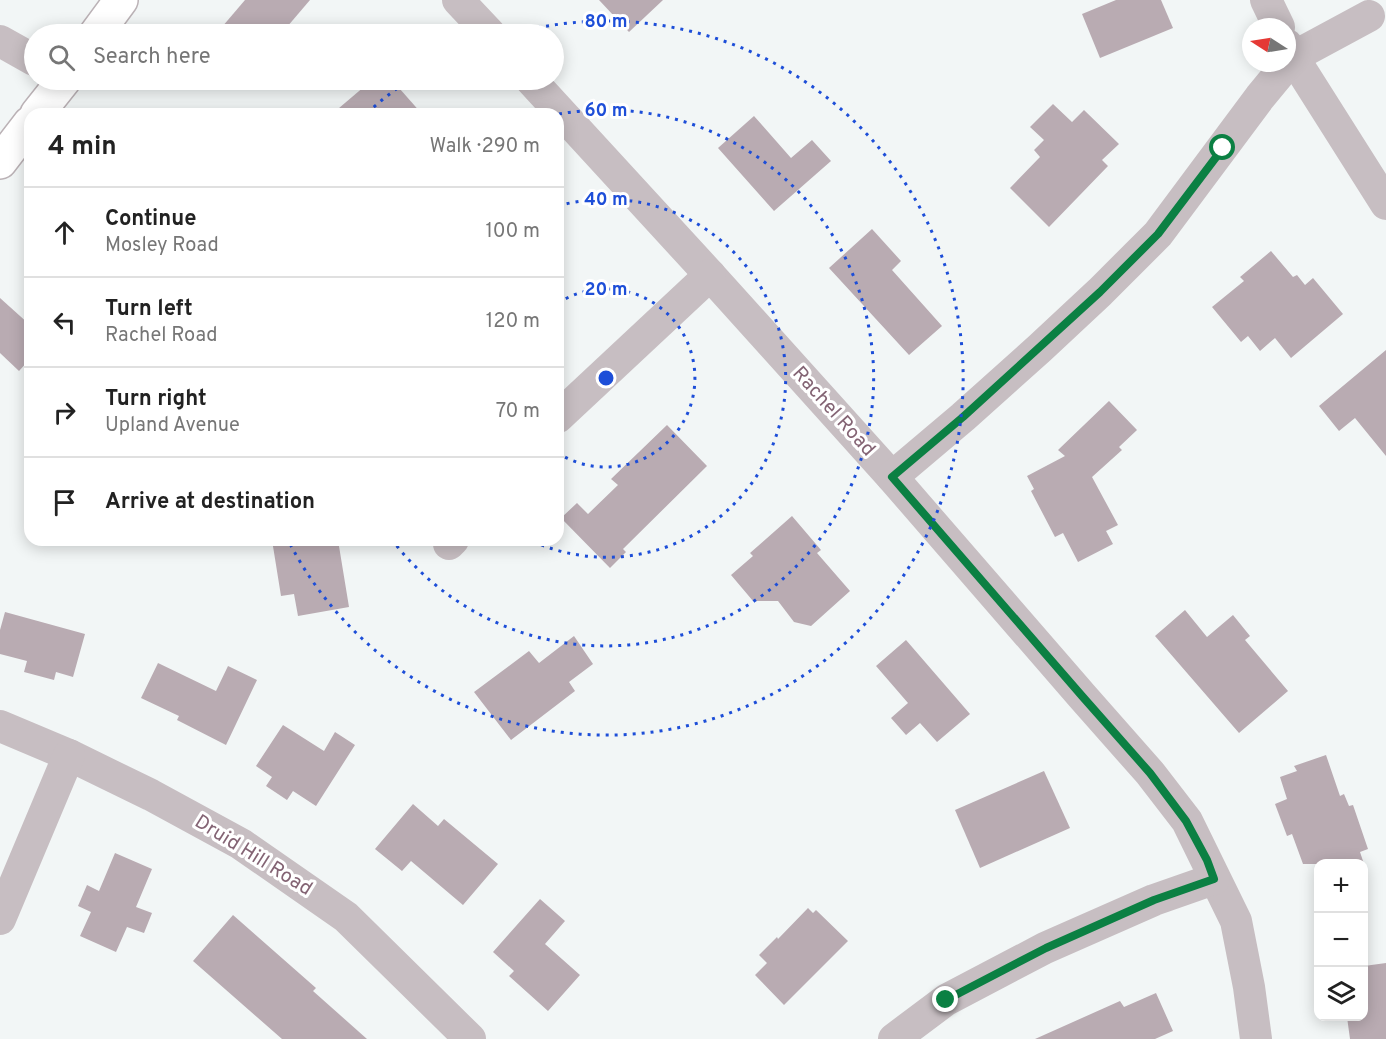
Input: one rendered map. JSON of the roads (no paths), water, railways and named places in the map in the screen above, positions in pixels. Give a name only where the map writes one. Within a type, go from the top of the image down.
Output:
[{"type":"main road","points":[[103,24],[121,0]]},
{"type":"main road","points":[[42,108],[56,90]]},
{"type":"main road","points":[[0,162],[24,131]]},
{"type":"street","points":[[458,0],[481,24]]},
{"type":"street","points":[[1266,0],[1275,18]]},
{"type":"street","points":[[1296,48],[1369,16]]},
{"type":"street","points":[[0,41],[24,54]]},
{"type":"street","points":[[1296,61],[1386,204]]},
{"type":"street","points":[[892,477],[1040,348],[1158,234],[1276,72]]},
{"type":"street","name":"Rachel Road","points":[[540,90],[557,108]]},
{"type":"street","name":"Rachel Road","points":[[564,116],[892,477],[1150,773],[1186,821],[1236,921],[1256,1039]]},
{"type":"street","points":[[564,411],[710,276]]},
{"type":"street","name":"Druid Hill Road","points":[[0,726],[69,755],[151,795],[241,844],[346,917],[470,1039]]},
{"type":"street","points":[[0,919],[69,755]]},
{"type":"street","points":[[894,1039],[946,1000],[1046,948],[1154,900],[1214,879]]}]
